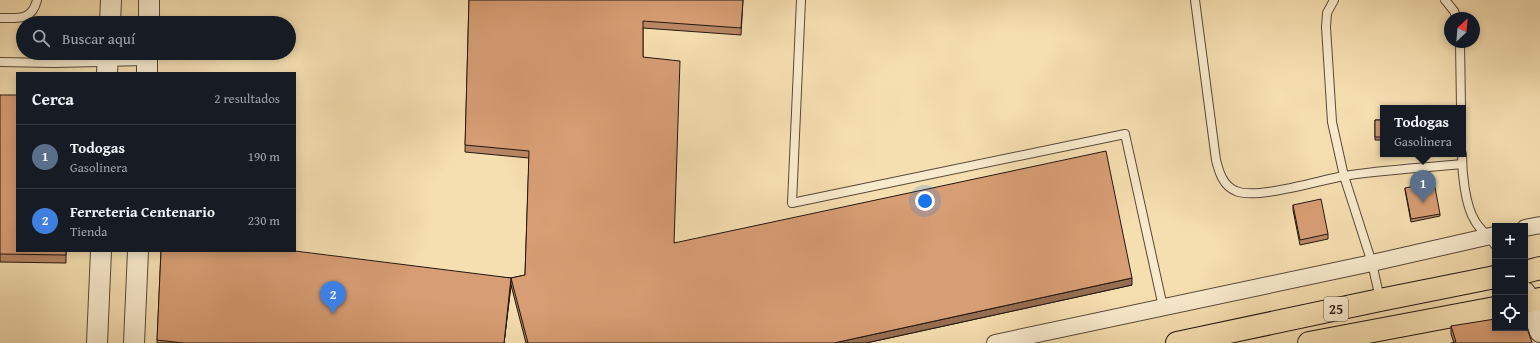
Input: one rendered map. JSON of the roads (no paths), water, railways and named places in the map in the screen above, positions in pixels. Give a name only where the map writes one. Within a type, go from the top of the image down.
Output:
[{"type":"main road","points":[[1528,271],[1540,268]]},
{"type":"main road","name":"25","points":[[1177,343],[1492,278]]},
{"type":"main road","name":"25","points":[[1309,343],[1492,309]]},
{"type":"street","points":[[110,16],[111,0]]},
{"type":"street","points":[[148,16],[149,0]]},
{"type":"street","points":[[1528,227],[1540,225]]},
{"type":"street","points":[[995,343],[1492,238]]},
{"type":"street","points":[[97,343],[101,252]]},
{"type":"street","points":[[134,343],[138,252]]},
{"type":"street","points":[[1530,298],[1540,332]]},
{"type":"lane","points":[[27,16],[33,11],[37,0]]},
{"type":"lane","points":[[801,0],[792,203],[1125,134],[1163,307]]},
{"type":"lane","points":[[1195,0],[1216,160],[1220,174],[1227,186],[1237,192],[1250,194],[1344,176],[1462,164]]},
{"type":"lane","points":[[1334,0],[1328,13],[1326,33],[1332,122],[1344,176],[1372,263],[1380,300]]},
{"type":"lane","points":[[1445,0],[1454,12]]},
{"type":"lane","points":[[0,18],[16,18]]},
{"type":"lane","points":[[1460,48],[1461,105]]},
{"type":"lane","points":[[0,62],[147,62]]},
{"type":"lane","points":[[1462,157],[1468,203],[1471,213],[1477,225],[1492,237]]},
{"type":"place","name":"Todogas","points":[[1423,203]]},
{"type":"place","name":"Ferreteria Centenario","points":[[333,314]]}]
